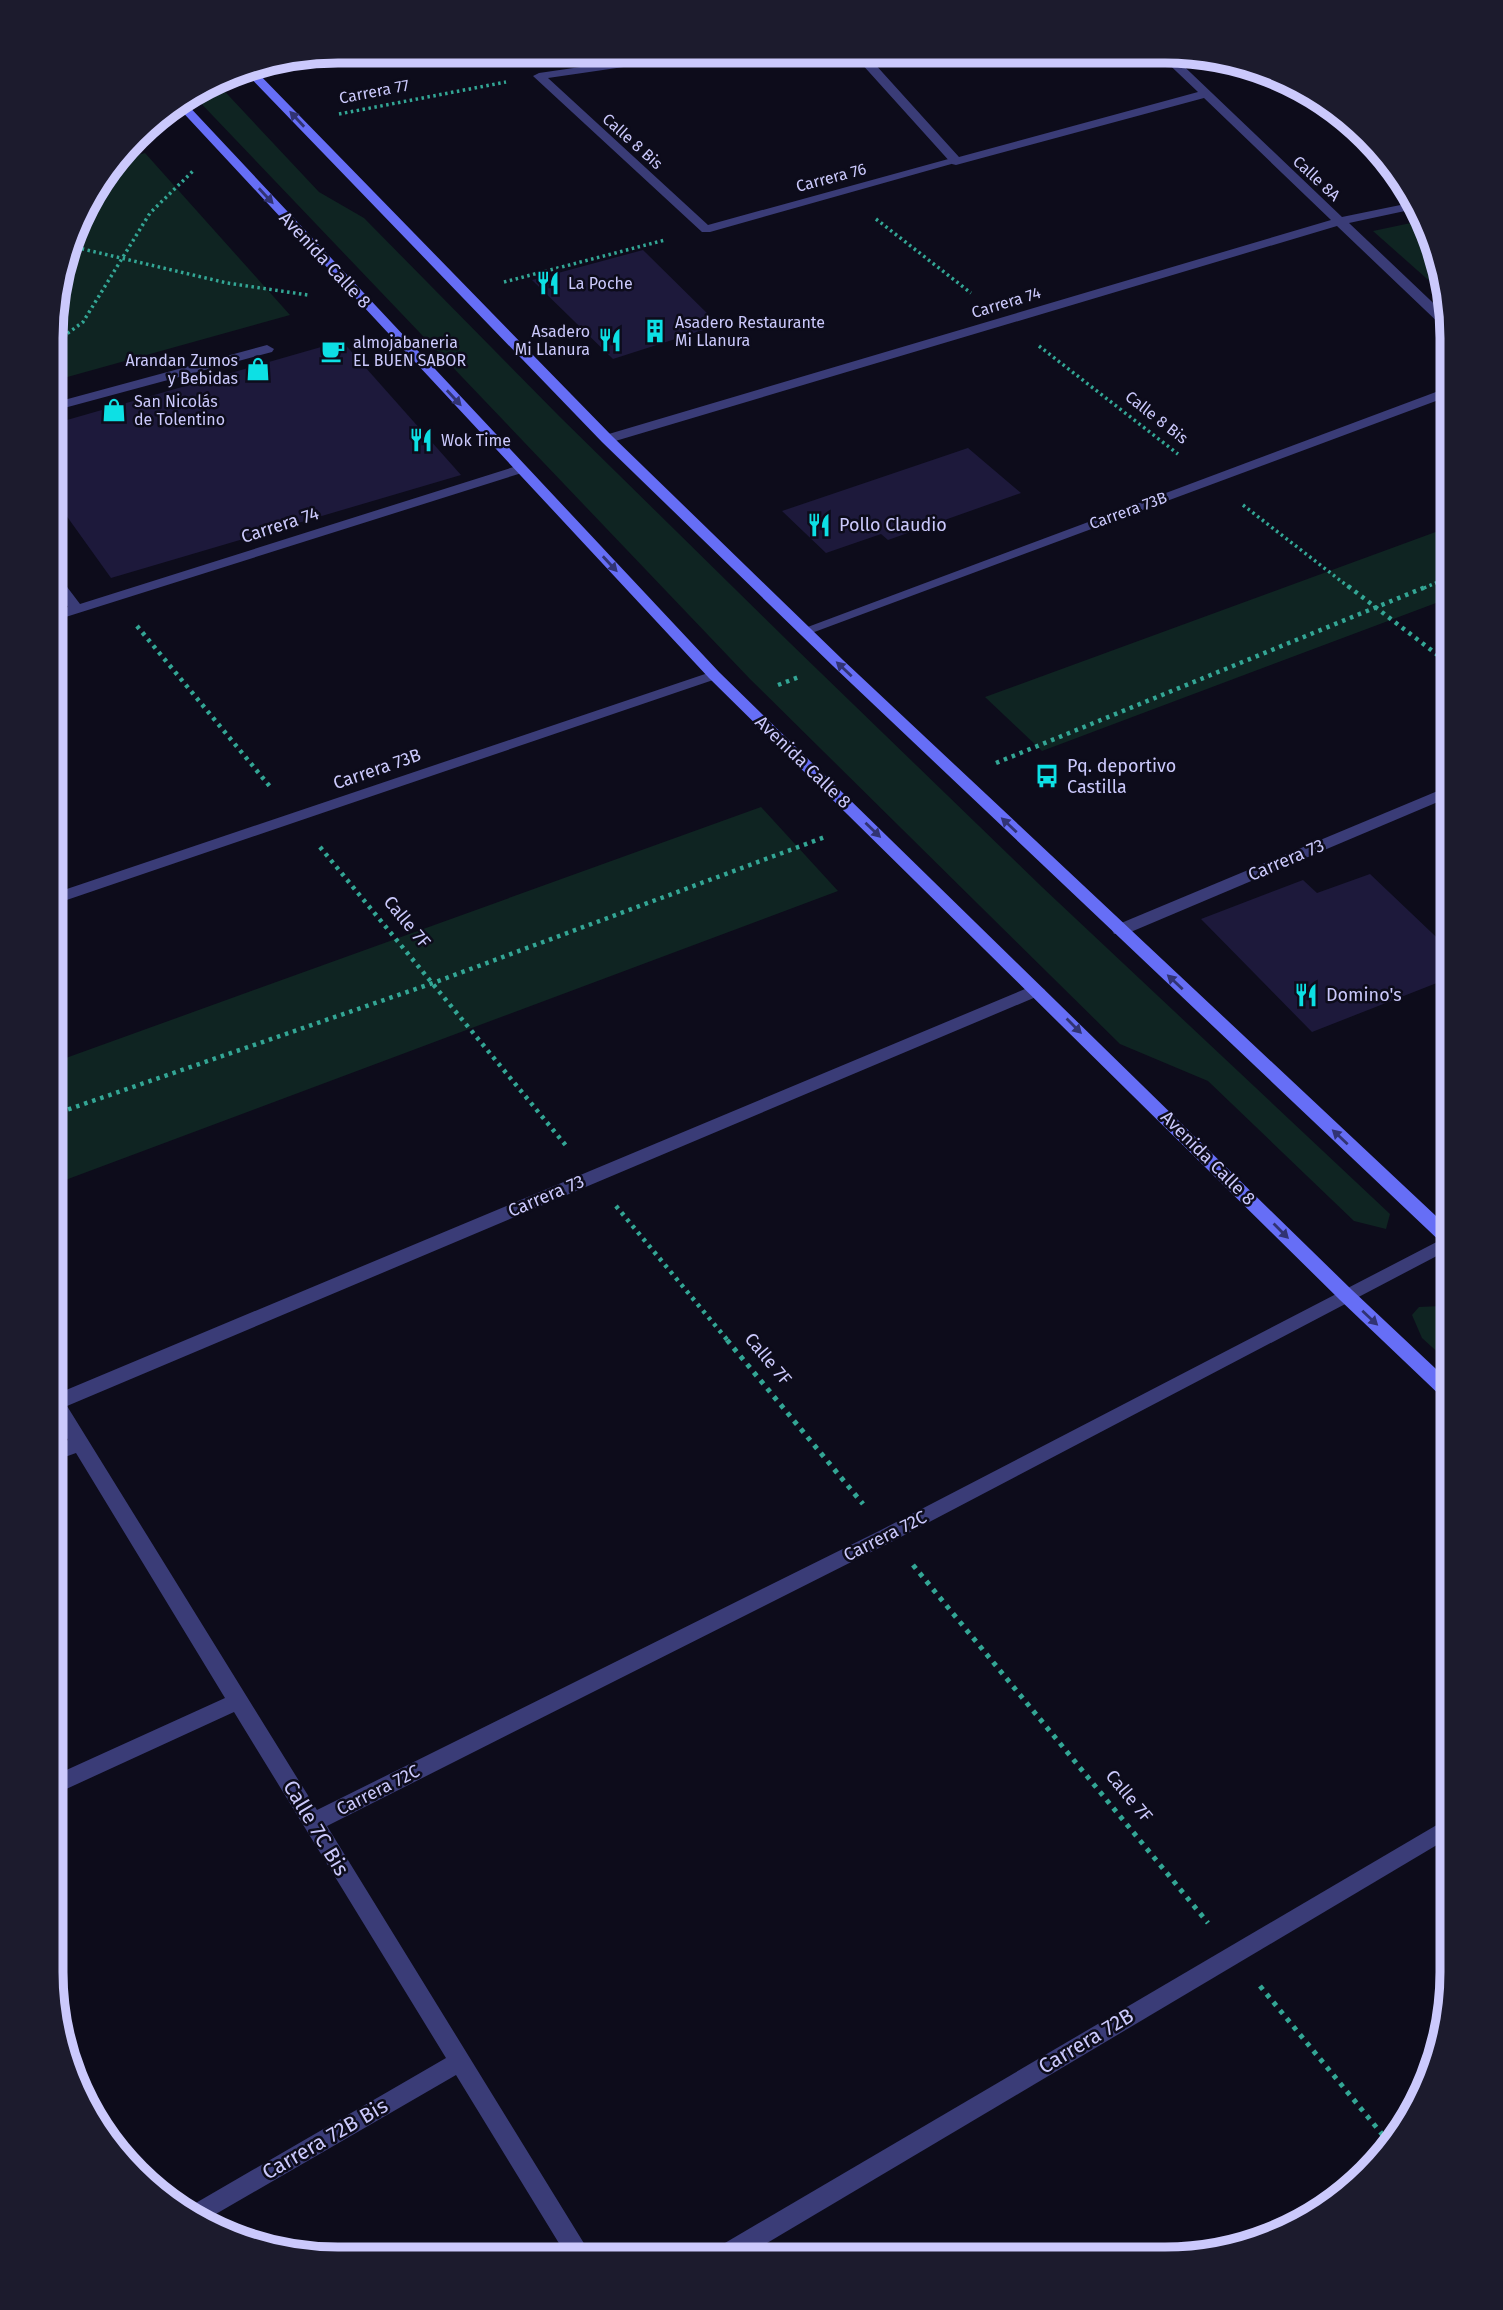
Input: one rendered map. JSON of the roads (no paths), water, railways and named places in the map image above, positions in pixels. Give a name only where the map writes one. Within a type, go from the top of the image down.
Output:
[{"type":"street","name":"Calle 8 Bis","points":[[629,63],[539,76],[706,229]]},
{"type":"street","points":[[867,63],[956,161]]},
{"type":"street","name":"Calle 8A","points":[[1174,63],[1439,315]]},
{"type":"street","points":[[255,76],[607,439],[804,631],[1440,1230]]},
{"type":"street","name":"Carrera 76","points":[[706,229],[1205,94]]},
{"type":"street","name":"Avenida Calle 8","points":[[185,109],[714,675],[1346,1295],[1440,1384]]},
{"type":"street","name":"Carrera 74","points":[[607,439],[1340,221],[1406,207]]},
{"type":"street","points":[[63,404],[267,349]]},
{"type":"street","name":"Carrera 73B","points":[[804,631],[1440,394]]},
{"type":"street","name":"Carrera 74","points":[[63,614],[520,469]]},
{"type":"street","points":[[63,591],[77,609]]},
{"type":"street","name":"Carrera 73B","points":[[63,896],[714,675]]},
{"type":"street","name":"Carrera 73","points":[[1119,930],[1440,795]]},
{"type":"street","name":"Carrera 73","points":[[63,1397],[1037,990]]},
{"type":"street","name":"Carrera 72C","points":[[312,1823],[888,1535],[1440,1247]]},
{"type":"street","name":"Calle 7C Bis","points":[[63,1417],[574,2247]]},
{"type":"street","points":[[63,1450],[80,1443]]},
{"type":"street","points":[[63,1781],[238,1701]]},
{"type":"street","name":"Carrera 72B","points":[[740,2247],[1440,1832]]},
{"type":"street","name":"Carrera 72B Bis","points":[[201,2210],[459,2062]]},
{"type":"place","name":"La Poche","points":[[548,283]]},
{"type":"place","name":"Asadero Restaurante Mi Llanura","points":[[655,331]]},
{"type":"place","name":"Asadero Mi Llanura","points":[[610,340]]},
{"type":"place","name":"almojabaneria EL BUEN SABOR","points":[[333,351]]},
{"type":"place","name":"Arandan Zumos y Bebidas","points":[[258,369]]},
{"type":"place","name":"San Nicolás de Tolentino","points":[[114,410]]},
{"type":"place","name":"Wok Time","points":[[421,440]]},
{"type":"place","name":"Pollo Claudio","points":[[819,525]]},
{"type":"place","name":"Pq. deportivo Castilla","points":[[1047,776]]},
{"type":"place","name":"Domino's","points":[[1306,995]]}]
